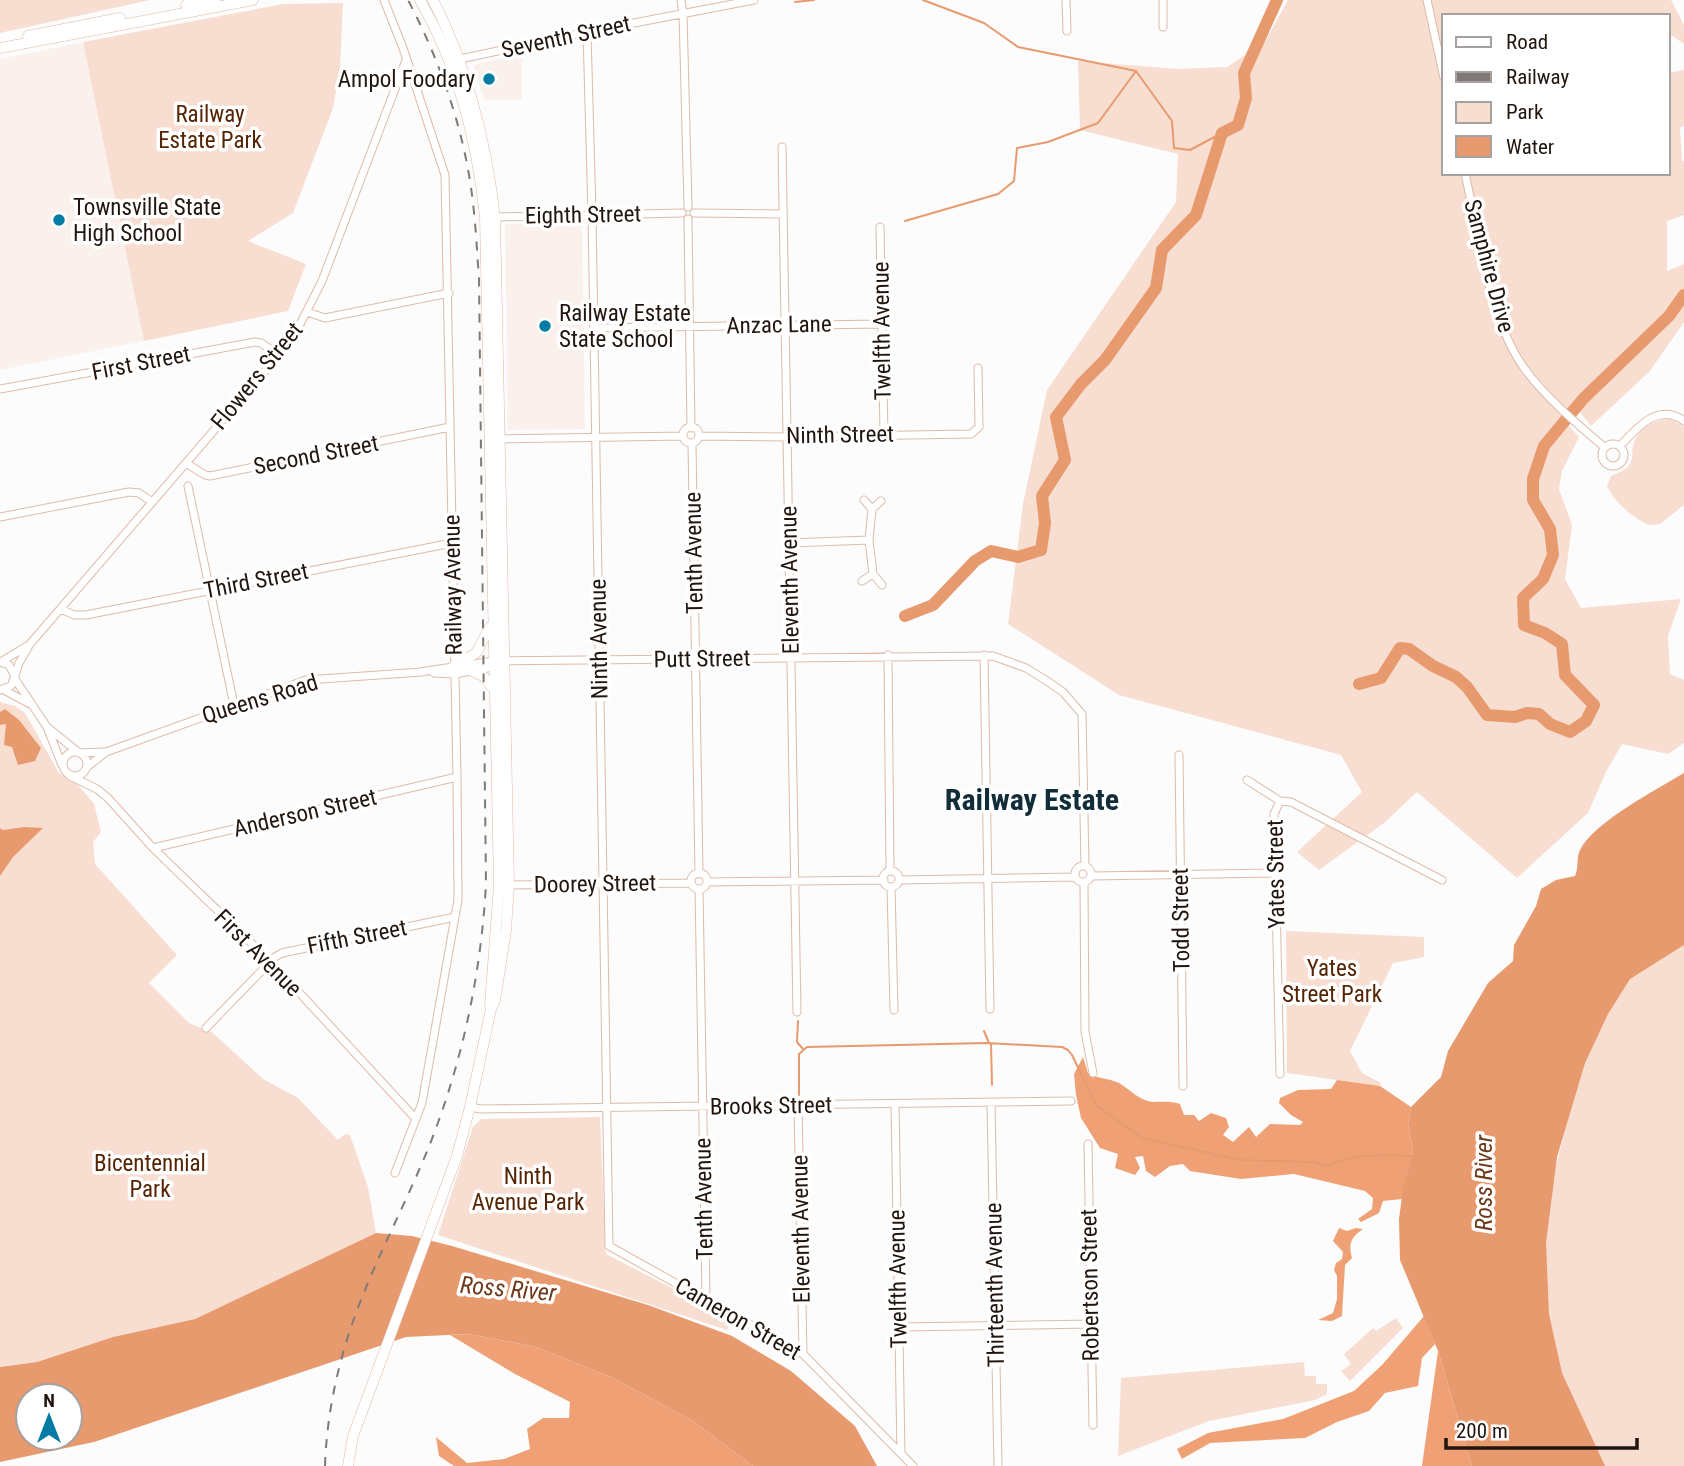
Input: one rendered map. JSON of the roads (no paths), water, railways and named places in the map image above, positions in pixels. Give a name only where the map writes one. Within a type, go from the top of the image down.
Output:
[{"type":"main road","points":[[0,41],[215,0]]},
{"type":"main road","points":[[0,48],[253,0]]},
{"type":"main road","name":"Railway Avenue","points":[[420,0],[440,36],[463,96],[490,217],[492,621],[497,664],[493,688],[504,886]]},
{"type":"main road","name":"Railway Avenue","points":[[348,1466],[364,1405],[457,1156],[495,1001],[502,956],[504,886],[497,664],[500,439],[490,217],[482,135],[460,59],[433,0]]},
{"type":"main road","points":[[455,670],[476,653],[492,621]]},
{"type":"main road","points":[[472,671],[483,676],[493,688]]},
{"type":"street","name":"Railway Avenue","points":[[384,0],[445,175],[457,777],[458,896],[455,918],[422,1103],[396,1173]]},
{"type":"street","points":[[681,0],[691,428]]},
{"type":"street","name":"Seventh Street","points":[[460,59],[754,0]]},
{"type":"street","points":[[1066,0],[1067,31]]},
{"type":"street","points":[[1163,0],[1163,27]]},
{"type":"street","points":[[1427,0],[1442,69]]},
{"type":"street","name":"Ninth Avenue","points":[[587,32],[609,1247]]},
{"type":"street","name":"Flowers Street","points":[[2,690],[11,686],[19,663],[30,644],[279,355],[307,312],[322,281],[406,60]]},
{"type":"street","name":"Eleventh Avenue","points":[[782,147],[797,1012]]},
{"type":"street","name":"Samphire Drive","points":[[1465,175],[1494,303],[1504,334],[1538,386],[1604,447]]},
{"type":"street","name":"Eighth Street","points":[[490,217],[782,214]]},
{"type":"street","name":"Twelfth Avenue","points":[[880,227],[884,434]]},
{"type":"street","points":[[307,312],[325,318],[449,293]]},
{"type":"street","name":"Anzac Lane","points":[[594,328],[880,324]]},
{"type":"street","name":"First Street","points":[[0,389],[255,342],[271,348],[279,355]]},
{"type":"street","name":"Ninth Street","points":[[699,436],[971,434],[979,427],[978,368]]},
{"type":"street","points":[[1620,446],[1652,416],[1671,415],[1684,421]]},
{"type":"street","name":"Second Street","points":[[186,463],[210,476],[450,427]]},
{"type":"street","points":[[691,428],[696,429],[699,436],[692,443],[686,441],[684,436],[686,429],[691,428]]},
{"type":"street","points":[[500,439],[684,436]]},
{"type":"street","name":"Tenth Avenue","points":[[692,443],[699,874]]},
{"type":"street","points":[[1611,443],[1620,446],[1624,451],[1620,464],[1613,466],[1603,461],[1601,454],[1604,447],[1611,443]]},
{"type":"street","points":[[188,486],[234,705]]},
{"type":"street","points":[[0,517],[129,492],[139,494],[152,502]]},
{"type":"street","points":[[864,500],[872,509]]},
{"type":"street","points":[[881,501],[872,509],[869,540],[873,574],[882,585]]},
{"type":"street","points":[[790,543],[869,540]]},
{"type":"street","name":"Third Street","points":[[61,609],[74,615],[86,615],[452,543]]},
{"type":"street","points":[[862,581],[873,574]]},
{"type":"street","name":"Flowers Street","points":[[0,662],[30,644]]},
{"type":"street","points":[[888,655],[890,872]]},
{"type":"street","name":"Putt Street","points":[[497,664],[888,655],[999,657],[1026,668],[1063,692],[1082,714],[1085,866]]},
{"type":"street","points":[[984,655],[990,1009]]},
{"type":"street","points":[[0,662],[12,668],[31,705],[47,727],[63,766],[70,776],[79,776],[87,768],[85,757],[47,727]]},
{"type":"street","name":"Queens Road","points":[[455,670],[472,671],[497,664]]},
{"type":"street","name":"Queens Road","points":[[87,768],[106,752],[306,680],[455,670],[497,664]]},
{"type":"street","points":[[2,690],[31,705]]},
{"type":"street","points":[[63,766],[67,755],[78,752]]},
{"type":"street","name":"Queens Road","points":[[78,752],[106,752]]},
{"type":"street","name":"Todd Street","points":[[1179,755],[1183,1086]]},
{"type":"street","name":"First Avenue","points":[[87,768],[97,789],[153,848],[271,962],[416,1119]]},
{"type":"street","name":"First Avenue","points":[[70,776],[97,789]]},
{"type":"street","name":"Anderson Street","points":[[153,848],[457,777]]},
{"type":"street","points":[[1247,780],[1280,801],[1291,802],[1442,880]]},
{"type":"street","name":"Yates Street","points":[[1280,801],[1274,814],[1280,1074]]},
{"type":"street","points":[[1075,877],[1077,869],[1085,866],[1089,868],[1092,876]]},
{"type":"street","points":[[890,872],[897,874],[899,880],[898,884],[891,887],[885,884],[884,880],[886,873],[890,872]]},
{"type":"street","points":[[1092,876],[1275,873]]},
{"type":"street","points":[[699,874],[704,875],[707,882],[699,889],[691,883],[693,876],[699,874]]},
{"type":"street","points":[[899,880],[1075,877],[1084,883],[1092,876]]},
{"type":"street","points":[[707,882],[884,880]]},
{"type":"street","name":"Doorey Street","points":[[504,886],[691,883]]},
{"type":"street","points":[[1084,883],[1085,1032],[1093,1073]]},
{"type":"street","points":[[891,887],[894,1010]]},
{"type":"street","name":"Tenth Avenue","points":[[699,889],[706,1299]]},
{"type":"street","name":"Fifth Street","points":[[206,1028],[275,957],[289,951],[455,918]]},
{"type":"street","name":"Brooks Street","points":[[470,1107],[702,1107],[1071,1101]]},
{"type":"street","name":"Thirteenth Avenue","points":[[991,1103],[998,1466]]},
{"type":"street","name":"Twelfth Avenue","points":[[895,1104],[901,1454]]},
{"type":"street","name":"Eleventh Avenue","points":[[799,1105],[803,1354]]},
{"type":"street","name":"Robertson Street","points":[[1088,1144],[1093,1425]]},
{"type":"street","name":"Cameron Street","points":[[609,1247],[803,1354],[913,1466]]},
{"type":"street","points":[[899,1327],[1090,1324]]},
{"type":"water","points":[[5,709],[19,720],[41,748],[35,761],[18,765],[12,747],[4,745],[6,724],[0,725],[0,712]]},
{"type":"water","name":"Ross River","points":[[1684,773],[1684,945],[1630,979],[1608,1014],[1585,1063],[1557,1157],[1546,1243],[1549,1314],[1562,1373],[1605,1466],[1472,1466],[1438,1351],[1400,1260],[1399,1219],[1403,1189],[1413,1152],[1408,1124],[1411,1107],[1441,1077],[1448,1051],[1488,983],[1513,961],[1514,945],[1536,906],[1541,889],[1556,880],[1575,876],[1578,856],[1587,839],[1627,807]]},
{"type":"water","points":[[0,828],[3,830],[43,828],[13,857],[0,876]]},
{"type":"water","name":"Ross River","points":[[376,1233],[412,1236],[648,1305],[732,1336],[791,1371],[855,1426],[877,1466],[753,1466],[693,1421],[613,1378],[536,1347],[469,1334],[406,1337],[84,1444],[84,1382],[14,1382],[14,1452],[47,1452],[0,1462],[0,1367],[37,1362],[113,1337],[195,1319]]},
{"type":"waterway","points":[[795,2],[814,0]]},
{"type":"waterway","points":[[923,0],[984,23],[1018,47],[1136,71],[1172,121],[1174,148],[1190,150],[1222,133]]},
{"type":"waterway","points":[[905,616],[933,605],[975,561],[991,551],[1018,557],[1041,550],[1045,523],[1042,496],[1065,460],[1056,417],[1081,384],[1105,360],[1156,288],[1162,250],[1196,215],[1222,133],[1238,125],[1246,98],[1244,73],[1277,0]]},
{"type":"waterway","points":[[905,221],[998,194],[1014,181],[1017,148],[1048,142],[1098,123],[1136,71]]},
{"type":"waterway","points":[[1359,684],[1381,678],[1400,648],[1409,649],[1433,666],[1456,677],[1467,687],[1487,715],[1515,717],[1527,713],[1539,714],[1550,724],[1570,732],[1586,721],[1594,705],[1565,675],[1562,644],[1545,633],[1524,625],[1523,598],[1543,579],[1553,555],[1550,529],[1533,500],[1533,479],[1544,446],[1583,399],[1669,316],[1684,295]]},
{"type":"waterway","points":[[798,1021],[797,1042],[803,1049]]},
{"type":"waterway","points":[[984,1031],[989,1043]]},
{"type":"waterway","points":[[799,1095],[799,1054],[807,1047],[987,1043],[1062,1047],[1072,1055],[1096,1105],[1142,1138],[1240,1160],[1313,1162],[1329,1166],[1358,1157],[1414,1156]]},
{"type":"waterway","points":[[991,1044],[992,1085]]},
{"type":"railway","points":[[325,1466],[332,1400],[348,1336],[371,1276],[428,1149],[451,1085],[468,1019],[480,952],[486,884],[479,278],[475,222],[458,124],[431,48],[408,0]]},
{"type":"place","name":"Ampol Foodary","points":[[489,79]]},
{"type":"place","name":"Townsville State High School","points":[[59,220]]},
{"type":"place","name":"Railway Estate State School","points":[[545,326]]},
{"type":"district","name":"Railway Estate","points":[[1032,799]]},
{"type":"park label","name":"Railway Estate Park","points":[[210,127]]},
{"type":"park label","name":"Yates Street Park","points":[[1332,981]]},
{"type":"park label","name":"Bicentennial Park","points":[[150,1176]]},
{"type":"park label","name":"Ninth Avenue Park","points":[[528,1189]]}]
